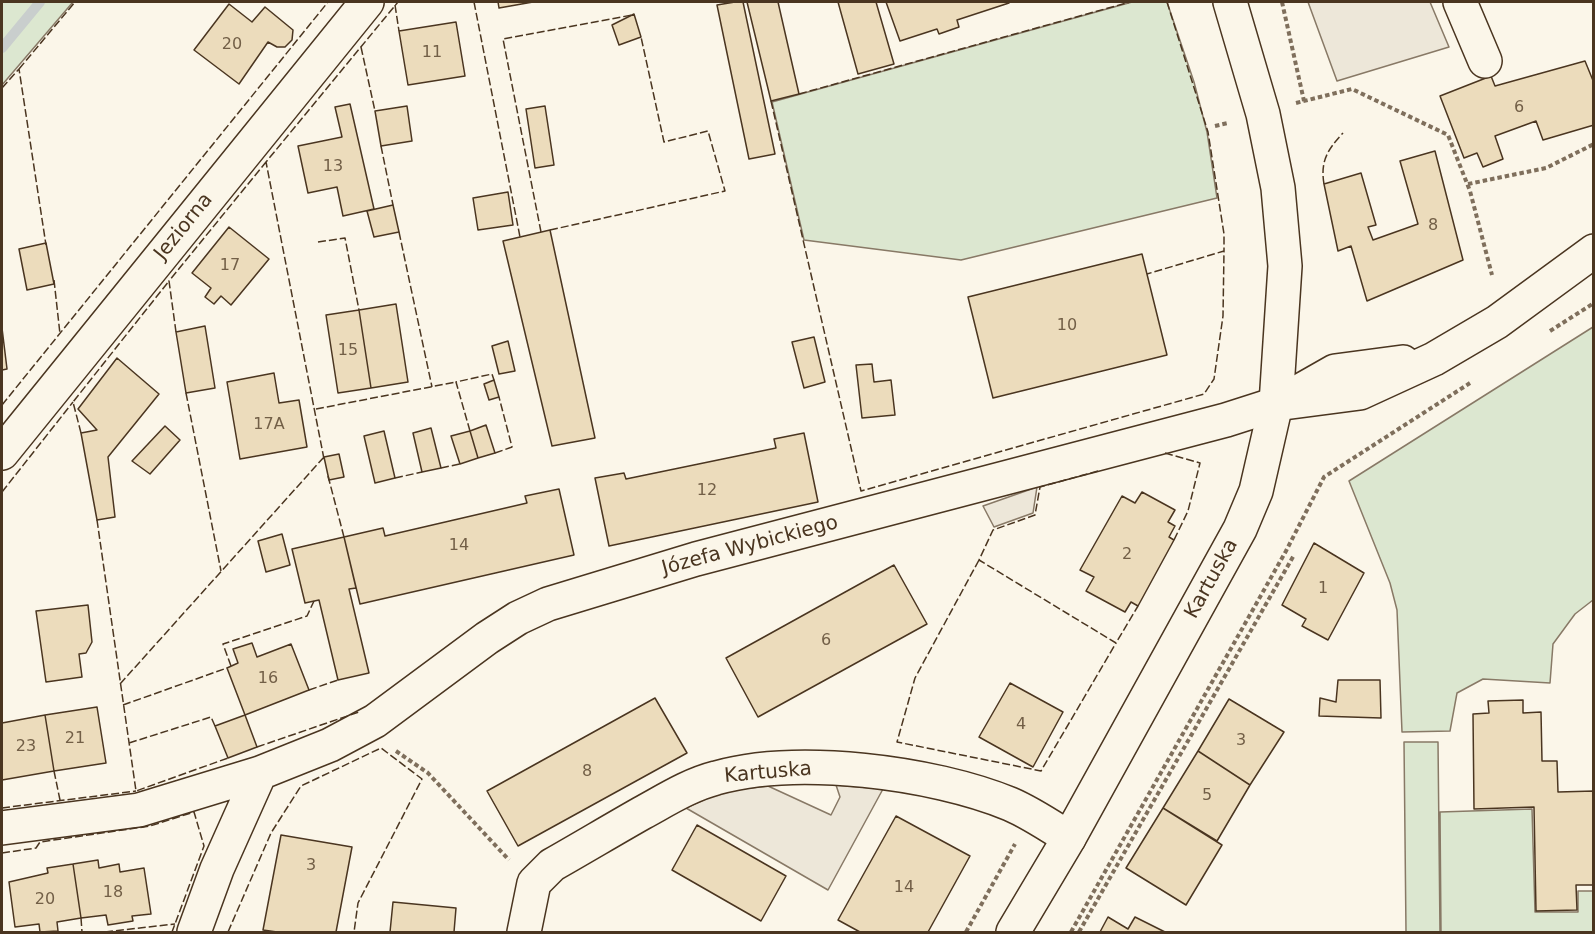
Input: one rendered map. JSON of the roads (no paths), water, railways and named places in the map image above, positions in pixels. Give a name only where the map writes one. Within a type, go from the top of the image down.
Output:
[{"type":"street","name":"Jeziorna","points":[[2,453],[367,2]]},
{"type":"street","name":"Kartuska","points":[[1013,933],[1069,838],[1240,529],[1256,491],[1276,405],[1286,266],[1278,188],[1263,114],[1230,2]]},
{"type":"street","points":[[1460,2],[1485,61]]},
{"type":"street","name":"Józefa Wybickiego","points":[[2,828],[139,810],[260,772],[330,746],[365,728],[488,638],[548,604],[696,560],[1276,405],[1360,393],[1434,359],[1497,322],[1593,251]]},
{"type":"street","name":"Kartuska","points":[[524,933],[534,884],[552,865],[685,789],[716,777],[802,767],[889,774],[936,782],[1021,809],[1069,838]]},
{"type":"street","points":[[194,933],[217,869],[260,772]]},
{"type":"waterway","points":[[2,48],[40,2]]}]
